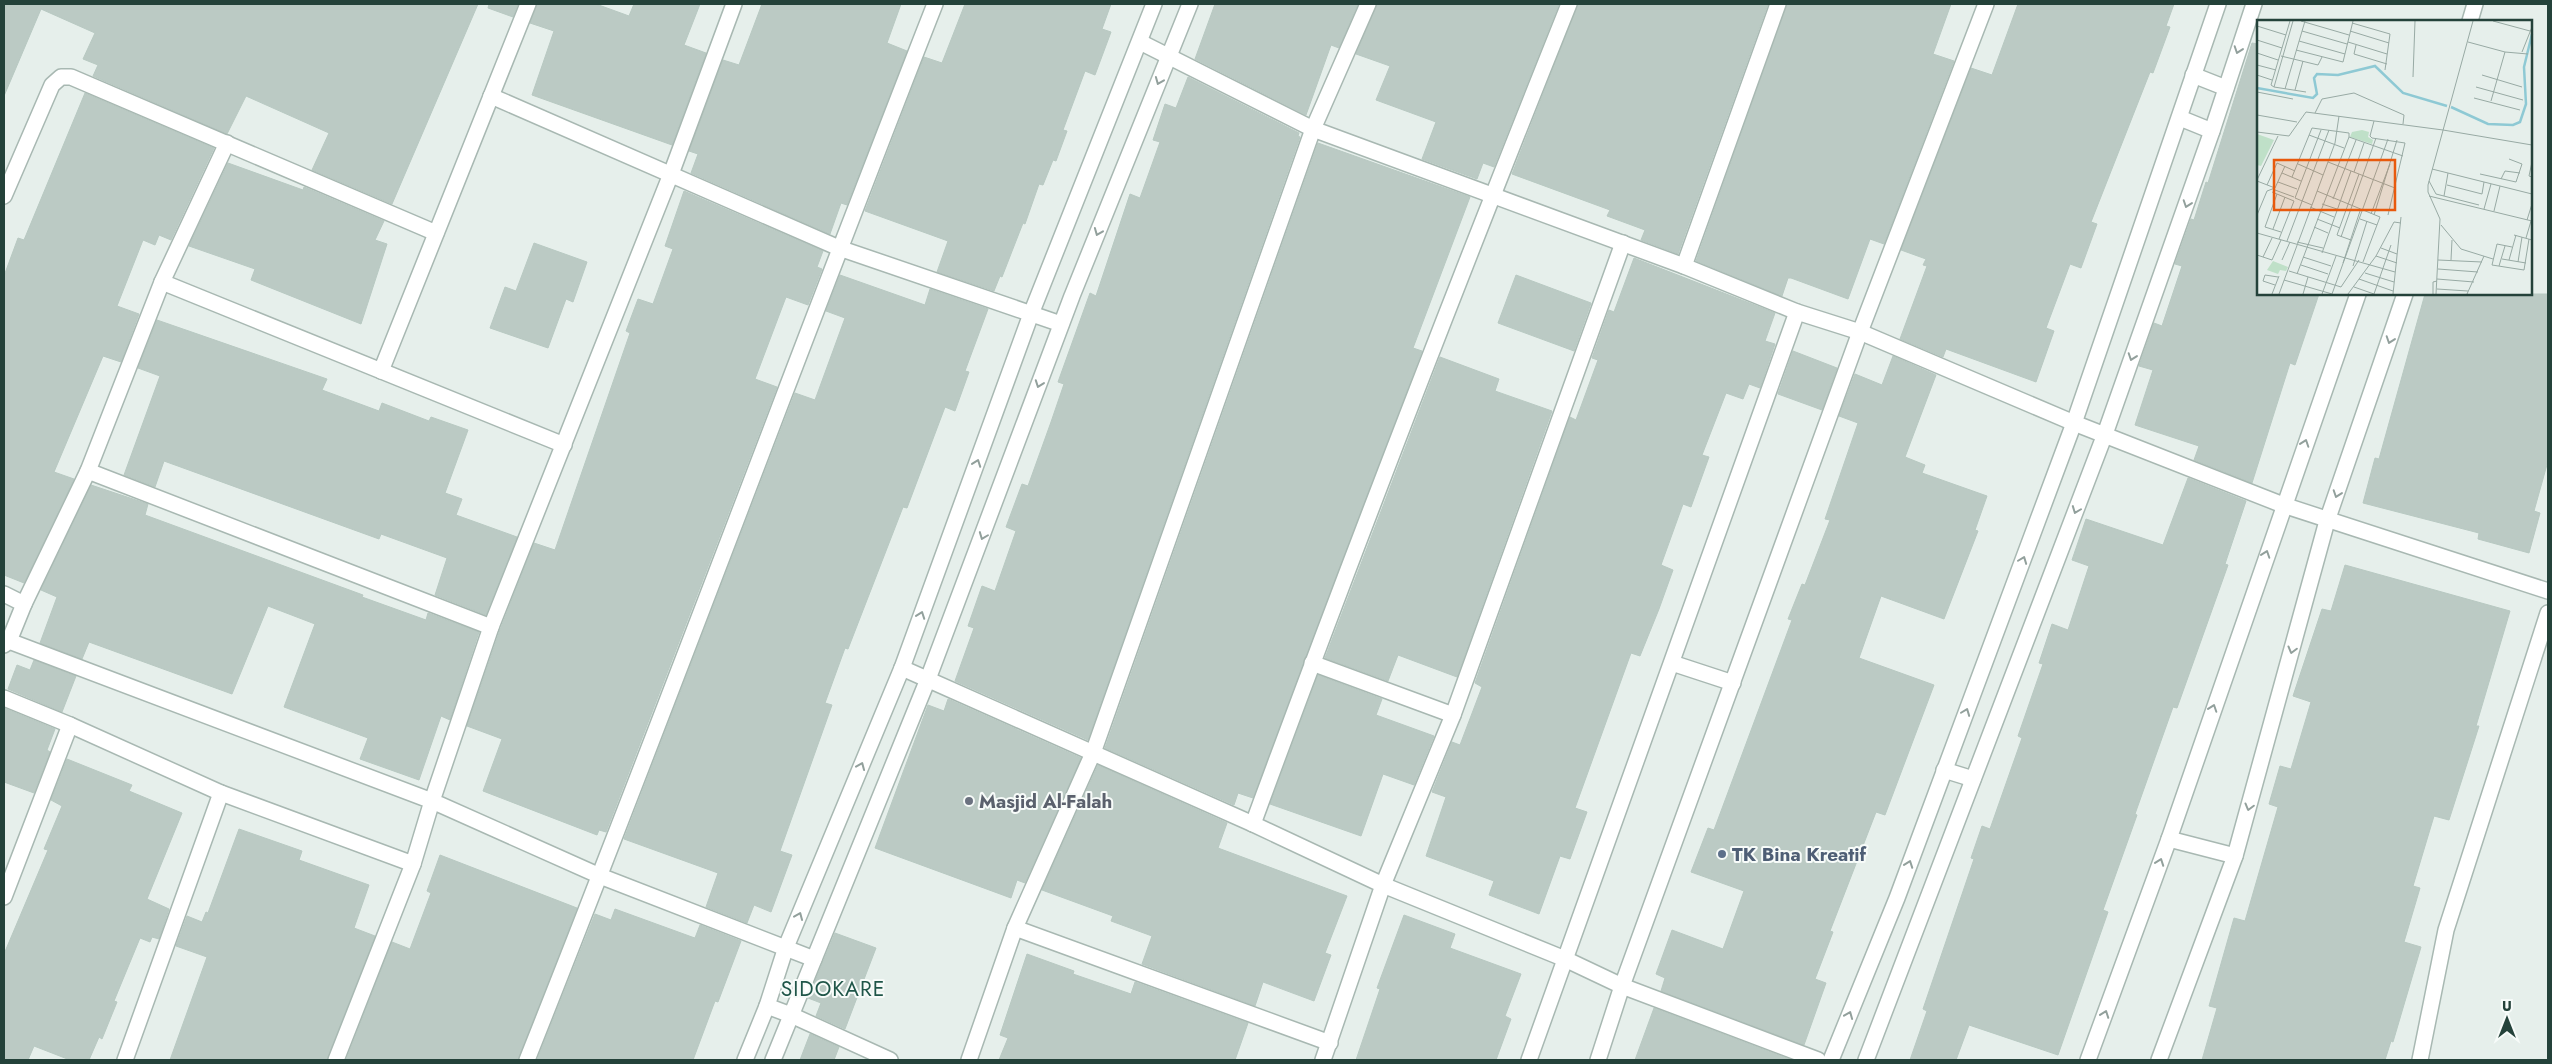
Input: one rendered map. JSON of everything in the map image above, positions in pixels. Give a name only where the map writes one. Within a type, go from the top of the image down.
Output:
[{"type":"street","points":[[381,371],[528,4]]},
{"type":"street","points":[[336,1060],[414,864],[432,801],[490,627],[671,174],[734,4]]},
{"type":"street","points":[[528,1060],[839,248],[935,4]]},
{"type":"street","points":[[745,1060],[767,1006],[786,946],[902,668],[1031,314],[1154,4]]},
{"type":"street","points":[[773,1060],[928,680],[1062,324],[1190,4]]},
{"type":"street","points":[[969,1060],[1015,928],[1093,753],[1312,129],[1368,4]]},
{"type":"street","points":[[1253,824],[1312,663],[1492,196],[1569,4]]},
{"type":"street","points":[[1684,266],[1778,4]]},
{"type":"street","points":[[1598,1060],[1622,986],[1860,332],[1986,4]]},
{"type":"street","points":[[1830,1060],[1897,898],[2074,423],[2218,4]]},
{"type":"street","points":[[1866,1060],[2105,434],[2212,131],[2254,4]]},
{"type":"street","points":[[2470,20],[2475,4]]},
{"type":"street","points":[[1140,42],[1312,129],[1684,266],[1797,312],[1860,332],[2074,423],[2283,505],[2327,521],[2548,591]]},
{"type":"street","points":[[2193,75],[2226,88]]},
{"type":"street","points":[[4,196],[52,85],[61,77],[71,77],[436,233]]},
{"type":"street","points":[[491,96],[839,248],[1062,324]]},
{"type":"street","points":[[2180,118],[2212,131]]},
{"type":"street","points":[[227,144],[162,282],[88,471],[6,643],[432,801],[600,876],[786,946],[814,959]]},
{"type":"street","points":[[1323,1060],[1383,885],[1453,715],[1623,243]]},
{"type":"street","points":[[162,282],[564,445]]},
{"type":"street","points":[[2088,1060],[2169,839],[2283,505],[2358,295]]},
{"type":"street","points":[[2159,1060],[2235,856],[2327,521],[2405,295]]},
{"type":"street","points":[[1530,1060],[1797,312]]},
{"type":"street","points":[[88,471],[490,627]]},
{"type":"street","points":[[4,594],[24,604]]},
{"type":"street","points":[[2420,1060],[2446,930],[2548,613]]},
{"type":"street","points":[[1312,663],[1453,715]]},
{"type":"street","points":[[1672,663],[1733,683]]},
{"type":"street","points":[[902,668],[1253,824],[1383,885],[1565,959],[1622,986],[1818,1060]]},
{"type":"street","points":[[4,698],[70,724],[221,793],[414,864]]},
{"type":"street","points":[[4,897],[70,724]]},
{"type":"street","points":[[1944,770],[1973,779]]},
{"type":"street","points":[[125,1060],[221,793]]},
{"type":"street","points":[[2169,839],[2235,856]]},
{"type":"street","points":[[1015,928],[1330,1043]]},
{"type":"street","points":[[767,1006],[890,1060]]},
{"type":"building","points":[[4,4],[478,4],[392,204],[312,170],[329,133],[246,96],[227,134],[93,76],[98,65],[83,59],[95,33],[41,9],[4,96]]},
{"type":"building","points":[[489,4],[518,4],[513,17],[488,8]]},
{"type":"building","points":[[537,4],[596,4],[629,16],[634,4],[700,4],[684,45],[706,53],[672,145],[532,95],[554,31],[530,23]]},
{"type":"building","points":[[762,4],[901,4],[887,43],[907,51],[847,205],[841,203],[830,234],[691,173],[698,154],[689,151],[723,60],[739,65]]},
{"type":"building","points":[[965,4],[1111,4],[1102,29],[1111,32],[1095,75],[1085,71],[1063,130],[1067,131],[1056,161],[1053,160],[1043,185],[1039,184],[1025,224],[1023,223],[1002,277],[1000,276],[994,291],[937,272],[948,241],[865,211],[924,57],[942,63]]},
{"type":"building","points":[[1215,4],[1358,4],[1339,48],[1331,45],[1306,115],[1195,59]]},
{"type":"building","points":[[1377,4],[1559,4],[1494,167],[1483,163],[1477,179],[1422,159],[1436,122],[1376,100],[1390,66],[1356,54]]},
{"type":"building","points":[[1578,4],[1768,4],[1678,254],[1641,240],[1645,230],[1607,216],[1610,210],[1512,174]]},
{"type":"building","points":[[1787,4],[1951,4],[1933,54],[1954,61],[1884,244],[1870,239],[1848,299],[1791,278],[1788,278],[1782,296],[1696,261]]},
{"type":"building","points":[[2018,4],[2174,4],[2166,26],[2170,27],[2153,73],[2150,72],[2091,222],[2097,224],[2081,268],[2070,264],[2046,328],[2054,331],[2036,382],[1946,349],[1943,357],[1900,339],[1927,266],[1923,265],[1926,259],[1901,250],[1971,68],[1992,75]]},
{"type":"building","points":[[2252,43],[2257,44],[2257,295],[2319,295],[2295,365],[2290,363],[2252,483],[2194,460],[2199,446],[2135,425],[2153,370],[2139,366],[2154,323],[2162,326],[2182,266],[2175,264],[2191,219],[2194,220],[2206,182],[2208,183]]},
{"type":"building","points":[[1188,77],[1299,133],[1298,136],[1300,137],[1088,740],[955,681],[974,628],[968,626],[982,586],[995,591],[1016,531],[1006,527],[1022,484],[1028,486],[1051,422],[1064,384],[1058,382],[1090,293],[1096,296],[1130,194],[1140,198],[1160,142],[1153,140],[1165,104],[1176,108]]},
{"type":"building","points":[[85,93],[214,148],[171,240],[159,235],[155,245],[143,240],[117,306],[139,314],[121,362],[103,356],[54,472],[74,479],[24,583],[4,575],[4,276],[18,238],[24,240]]},
{"type":"building","points":[[1318,143],[1470,197],[1413,348],[1422,351],[1253,798],[1238,793],[1234,805],[1105,748]]},
{"type":"building","points":[[228,163],[303,190],[304,187],[384,221],[375,240],[387,244],[361,324],[251,280],[255,269],[189,246]]},
{"type":"building","points":[[684,191],[823,251],[817,267],[822,269],[808,305],[786,297],[755,379],[777,387],[606,832],[599,830],[597,835],[483,791],[502,739],[467,726],[500,630],[534,543],[555,550],[630,333],[626,331],[638,299],[653,304],[673,249],[665,246]]},
{"type":"building","points":[[534,243],[587,262],[573,302],[566,299],[548,348],[490,328],[505,287],[516,291]]},
{"type":"building","points":[[1634,258],[1775,313],[1765,341],[1775,344],[1760,388],[1749,384],[1743,399],[1726,393],[1702,455],[1709,457],[1691,507],[1683,504],[1661,565],[1673,570],[1659,609],[1640,656],[1631,653],[1575,808],[1587,812],[1570,859],[1560,856],[1539,914],[1489,895],[1494,881],[1426,856],[1446,797],[1432,792],[1452,742],[1460,745],[1482,687],[1475,683],[1570,417],[1576,420],[1598,360],[1592,358],[1609,310],[1614,312]]},
{"type":"building","points":[[840,275],[925,305],[930,289],[988,309],[965,371],[969,372],[955,411],[945,407],[907,508],[903,507],[848,649],[845,648],[825,703],[832,705],[780,851],[792,855],[771,912],[754,905],[747,923],[706,907],[718,873],[624,839],[795,393],[815,400],[845,318],[826,311]]},
{"type":"building","points":[[1516,275],[1591,303],[1574,351],[1498,323]]},
{"type":"building","points":[[2548,294],[2548,461],[2534,511],[2540,513],[2529,553],[2478,539],[2479,533],[2363,503],[2375,458],[2379,459],[2425,295]]},
{"type":"building","points":[[157,320],[327,379],[322,390],[379,411],[382,403],[429,421],[431,417],[468,430],[445,493],[462,499],[456,515],[517,537],[486,615],[435,595],[447,558],[381,534],[379,539],[164,461],[155,487],[124,475],[160,376],[138,368]]},
{"type":"building","points":[[1793,351],[1837,368],[1822,410],[1778,394]]},
{"type":"building","points":[[1893,356],[1936,375],[1905,457],[1925,465],[1922,473],[1987,496],[1975,530],[1978,531],[1944,619],[1881,596],[1859,658],[1934,685],[1885,815],[1876,812],[1830,931],[1833,932],[1815,979],[1826,983],[1804,1045],[1661,991],[1665,978],[1656,974],[1672,930],[1723,949],[1744,891],[1691,872],[1708,828],[1714,830],[1792,620],[1788,619],[1802,584],[1805,585],[1830,520],[1825,519],[1858,423],[1839,416],[1855,374],[1882,385]]},
{"type":"building","points":[[1440,357],[1499,379],[1495,391],[1552,411],[1457,677],[1398,655],[1388,681],[1325,658]]},
{"type":"building","points":[[2188,478],[2246,501],[2225,564],[2228,565],[2177,708],[2173,707],[2135,814],[2137,815],[2103,910],[2108,912],[2058,1055],[1969,1025],[1956,1060],[1910,1060],[1927,1011],[1923,1009],[1974,859],[1971,858],[1982,826],[1990,829],[2022,738],[2018,736],[2043,664],[2039,663],[2052,624],[2068,630],[2089,566],[2072,560],[2086,519],[2163,545]]},
{"type":"building","points":[[91,485],[148,504],[145,515],[426,620],[428,613],[479,632],[450,720],[441,716],[419,780],[360,759],[368,738],[284,707],[315,624],[268,606],[232,694],[89,642],[82,659],[40,643],[57,597],[41,590]]},
{"type":"building","points":[[2345,565],[2510,611],[2476,726],[2479,726],[2449,820],[2434,816],[2413,886],[2420,888],[2404,942],[2421,947],[2393,1042],[2391,1041],[2385,1060],[2202,1060],[2217,1008],[2209,1006],[2234,918],[2245,921],[2278,807],[2269,804],[2280,766],[2291,769],[2311,702],[2293,696],[2322,609],[2331,611]]},
{"type":"building","points":[[34,660],[76,676],[62,712],[8,689],[17,665],[30,670]]},
{"type":"building","points":[[1318,675],[1382,699],[1376,715],[1434,736],[1414,785],[1383,774],[1361,836],[1270,804]]},
{"type":"building","name":"Masjid Al-Falah","points":[[948,699],[1081,758],[1025,883],[1017,880],[1011,898],[875,848],[928,705],[944,711]]},
{"type":"building","points":[[4,708],[55,729],[47,750],[50,752],[34,793],[4,782]]},
{"type":"building","points":[[67,759],[132,785],[129,791],[182,813],[147,899],[169,909],[159,939],[152,937],[150,942],[140,938],[114,1001],[117,1002],[102,1039],[99,1037],[89,1060],[70,1060],[34,1046],[28,1060],[4,1060],[4,954],[48,850],[44,849],[62,806],[51,800]]},
{"type":"building","points":[[1098,765],[1227,823],[1218,848],[1347,896],[1325,953],[1331,955],[1314,1001],[1263,982],[1255,1006],[1142,964],[1152,936],[1111,921],[1113,916],[1042,890]]},
{"type":"building","points":[[239,829],[302,851],[299,860],[369,885],[354,928],[375,936],[327,1060],[170,1060],[207,957],[176,946],[187,916],[202,922],[206,912],[208,913]]},
{"type":"building","points":[[440,855],[577,908],[518,1060],[346,1060],[392,942],[410,949],[431,893],[427,891]]},
{"type":"building","points":[[615,909],[695,938],[700,925],[741,941],[718,1002],[715,1001],[693,1060],[537,1060],[595,914],[611,920]]},
{"type":"building","points":[[1404,915],[1455,934],[1450,948],[1521,974],[1505,1016],[1511,1019],[1496,1060],[1356,1060],[1380,989],[1377,988]]},
{"type":"building","points":[[835,933],[876,948],[845,1029],[816,1016],[821,1003],[808,998]]},
{"type":"building","points":[[1027,954],[1074,971],[1073,974],[1131,994],[1135,982],[1248,1023],[1235,1060],[999,1060],[1008,1038],[1000,1035]]},
{"type":"building","points":[[1654,1008],[1792,1060],[1635,1060]]},
{"type":"building","points":[[810,1034],[839,1047],[834,1060],[800,1060]]},
{"type":"place","name":"Masjid Al-Falah","points":[[969,801]]},
{"type":"place","name":"TK Bina Kreatif","points":[[1722,854]]},
{"type":"district","name":"SIDOKARE","points":[[833,989]]}]
